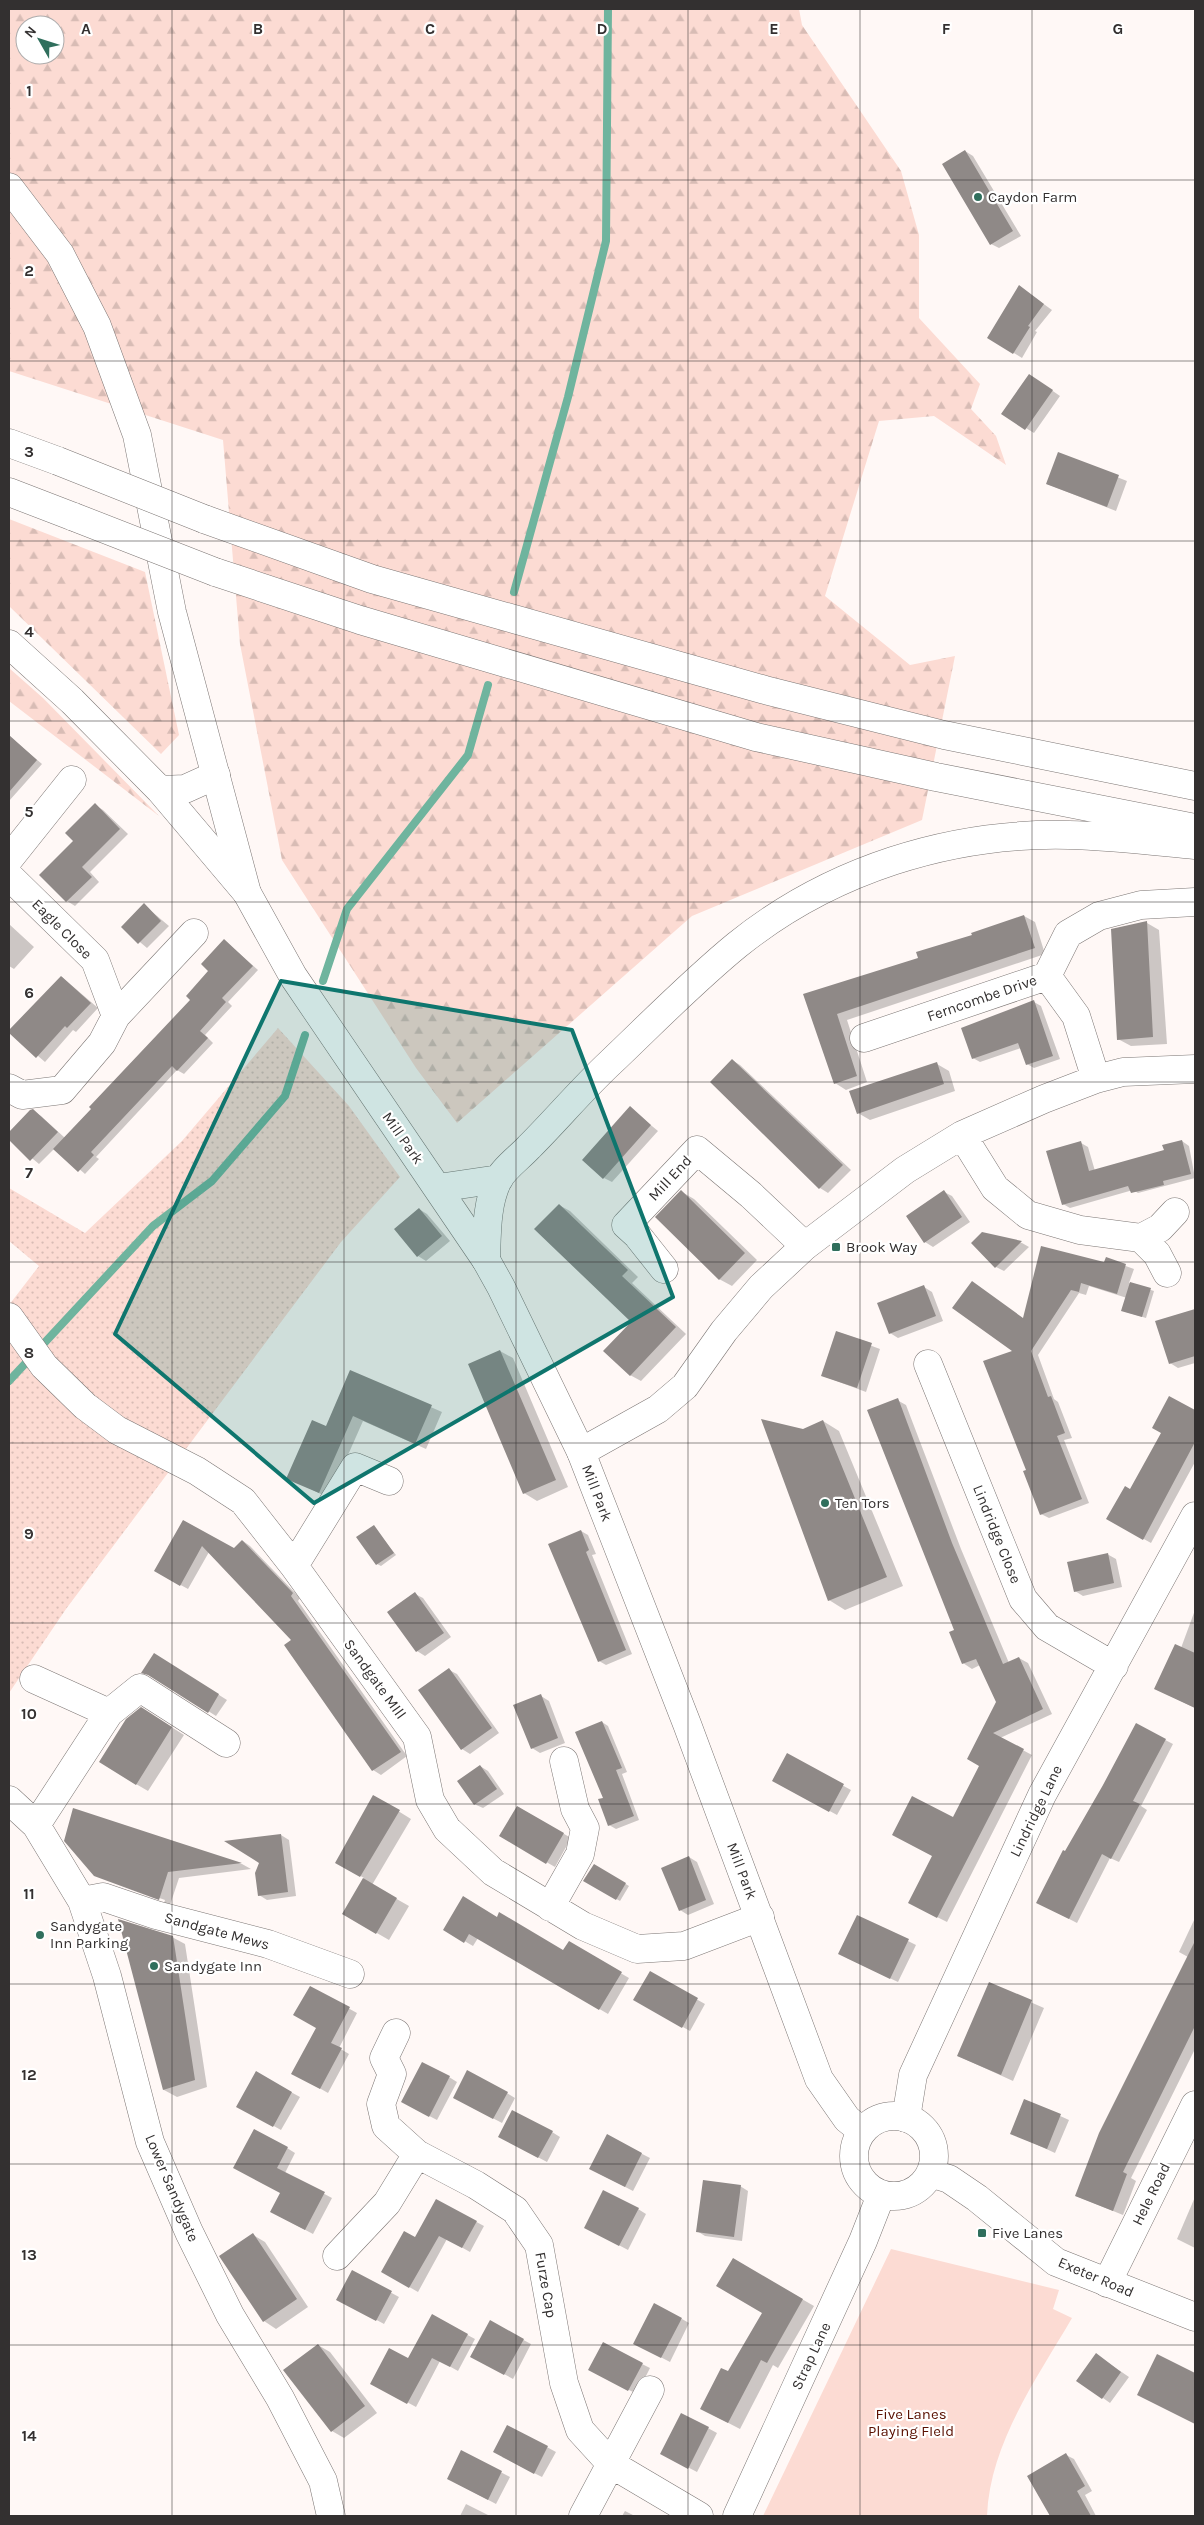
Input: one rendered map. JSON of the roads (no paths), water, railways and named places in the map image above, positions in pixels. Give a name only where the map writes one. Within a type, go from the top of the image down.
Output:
[{"type":"main road","points":[[9,187],[60,254],[97,326],[137,435],[172,612],[247,893]]},
{"type":"main road","points":[[9,443],[204,519],[372,579],[765,690],[944,736],[1195,786]]},
{"type":"main road","points":[[9,492],[215,572],[360,620],[756,737],[936,777],[1195,828]]},
{"type":"main road","points":[[9,644],[72,701],[160,790],[247,893]]},
{"type":"main road","points":[[160,790],[185,789],[216,775]]},
{"type":"main road","points":[[9,859],[72,780]]},
{"type":"main road","points":[[486,1260],[487,1219],[499,1179],[597,1075],[737,945],[798,902],[857,872],[920,852],[970,841],[1066,835],[1124,837],[1195,846]]},
{"type":"main road","name":"Eagle Close","points":[[9,876],[95,960],[116,1016]]},
{"type":"main road","name":"Mill Park","points":[[247,893],[293,976],[438,1188],[502,1287],[581,1452],[760,1917],[819,2079],[846,2119],[862,2131]]},
{"type":"main road","points":[[1047,976],[1068,934],[1099,916],[1141,905],[1195,902]]},
{"type":"main road","points":[[9,1088],[22,1094],[62,1090],[102,1043],[116,1016],[194,933]]},
{"type":"main road","name":"Ferncombe Drive","points":[[864,1038],[1047,976],[1076,1016],[1096,1079]]},
{"type":"main road","points":[[581,1452],[658,1409],[685,1386],[724,1332],[761,1287],[805,1246],[905,1170],[962,1135],[1044,1098],[1096,1079],[1124,1072],[1195,1069]]},
{"type":"main road","points":[[962,1135],[995,1188],[1028,1215],[1080,1230],[1141,1238],[1160,1228],[1175,1212]]},
{"type":"main road","name":"Mill End","points":[[664,1270],[637,1235],[626,1225],[696,1150],[751,1195],[805,1246]]},
{"type":"main road","points":[[438,1188],[499,1179]]},
{"type":"main road","points":[[1141,1238],[1157,1254],[1167,1273]]},
{"type":"main road","name":"Sandgate MIll","points":[[17,1328],[44,1366],[85,1406],[117,1430],[197,1471],[243,1501],[294,1566],[417,1737],[430,1800],[447,1829],[493,1872],[583,1926],[637,1949],[684,1946],[760,1917]]},
{"type":"main road","name":"Lindridge Close","points":[[928,1364],[1023,1599],[1047,1627],[1114,1666]]},
{"type":"main road","points":[[294,1566],[355,1467],[389,1481]]},
{"type":"main road","name":"Lindridge Lane","points":[[906,2118],[913,2075],[1042,1795],[1195,1516]]},
{"type":"main road","points":[[34,1680],[109,1713]]},
{"type":"main road","points":[[36,1825],[109,1713],[140,1688],[226,1743]]},
{"type":"main road","points":[[550,1907],[580,1854],[585,1828],[575,1809],[564,1761]]},
{"type":"main road","name":"Lower Sandygate","points":[[9,1800],[36,1825],[82,1900],[108,1976],[150,2142],[189,2232],[230,2315],[280,2398],[323,2481],[331,2516]]},
{"type":"main road","name":"Sandgate Mews","points":[[82,1900],[103,1897],[156,1915],[268,1944],[350,1974]]},
{"type":"main road","name":"Furze Cap","points":[[396,2033],[384,2058],[392,2074],[381,2104],[386,2126],[417,2154],[476,2185],[515,2210],[539,2245],[564,2383],[580,2430],[611,2464],[699,2516]]},
{"type":"main road","name":"Hele Road","points":[[1107,2283],[1195,2105]]},
{"type":"main road","points":[[886,2116],[906,2118],[923,2128],[932,2145],[934,2154],[930,2173],[918,2189],[910,2194],[891,2197],[881,2195],[865,2185],[855,2168],[854,2149],[862,2131],[877,2119],[886,2116]]},
{"type":"main road","points":[[337,2256],[387,2203],[417,2154]]},
{"type":"main road","name":"Exeter Road","points":[[930,2173],[950,2179],[970,2193],[1056,2262],[1195,2317]]},
{"type":"main road","name":"Strap Lane","points":[[737,2516],[863,2241],[881,2195]]},
{"type":"main road","points":[[583,2516],[650,2390]]},
{"type":"waterway","points":[[514,592],[568,397],[606,241],[608,9]]},
{"type":"waterway","points":[[323,981],[347,909],[468,755],[488,685]]},
{"type":"waterway","points":[[9,1381],[153,1226],[212,1181],[285,1096],[305,1035]]},
{"type":"place","name":"Caydon Farm","points":[[978,197]]},
{"type":"place","name":"Brook Way","points":[[836,1247]]},
{"type":"place","name":"Ten Tors","points":[[825,1503]]},
{"type":"place","name":"Sandygate Inn Parking","points":[[40,1935]]},
{"type":"place","name":"Sandygate Inn","points":[[154,1966]]},
{"type":"place","name":"Five Lanes","points":[[982,2233]]},
{"type":"park label","name":"Five Lanes Playing FIeld","points":[[911,2422]]}]
